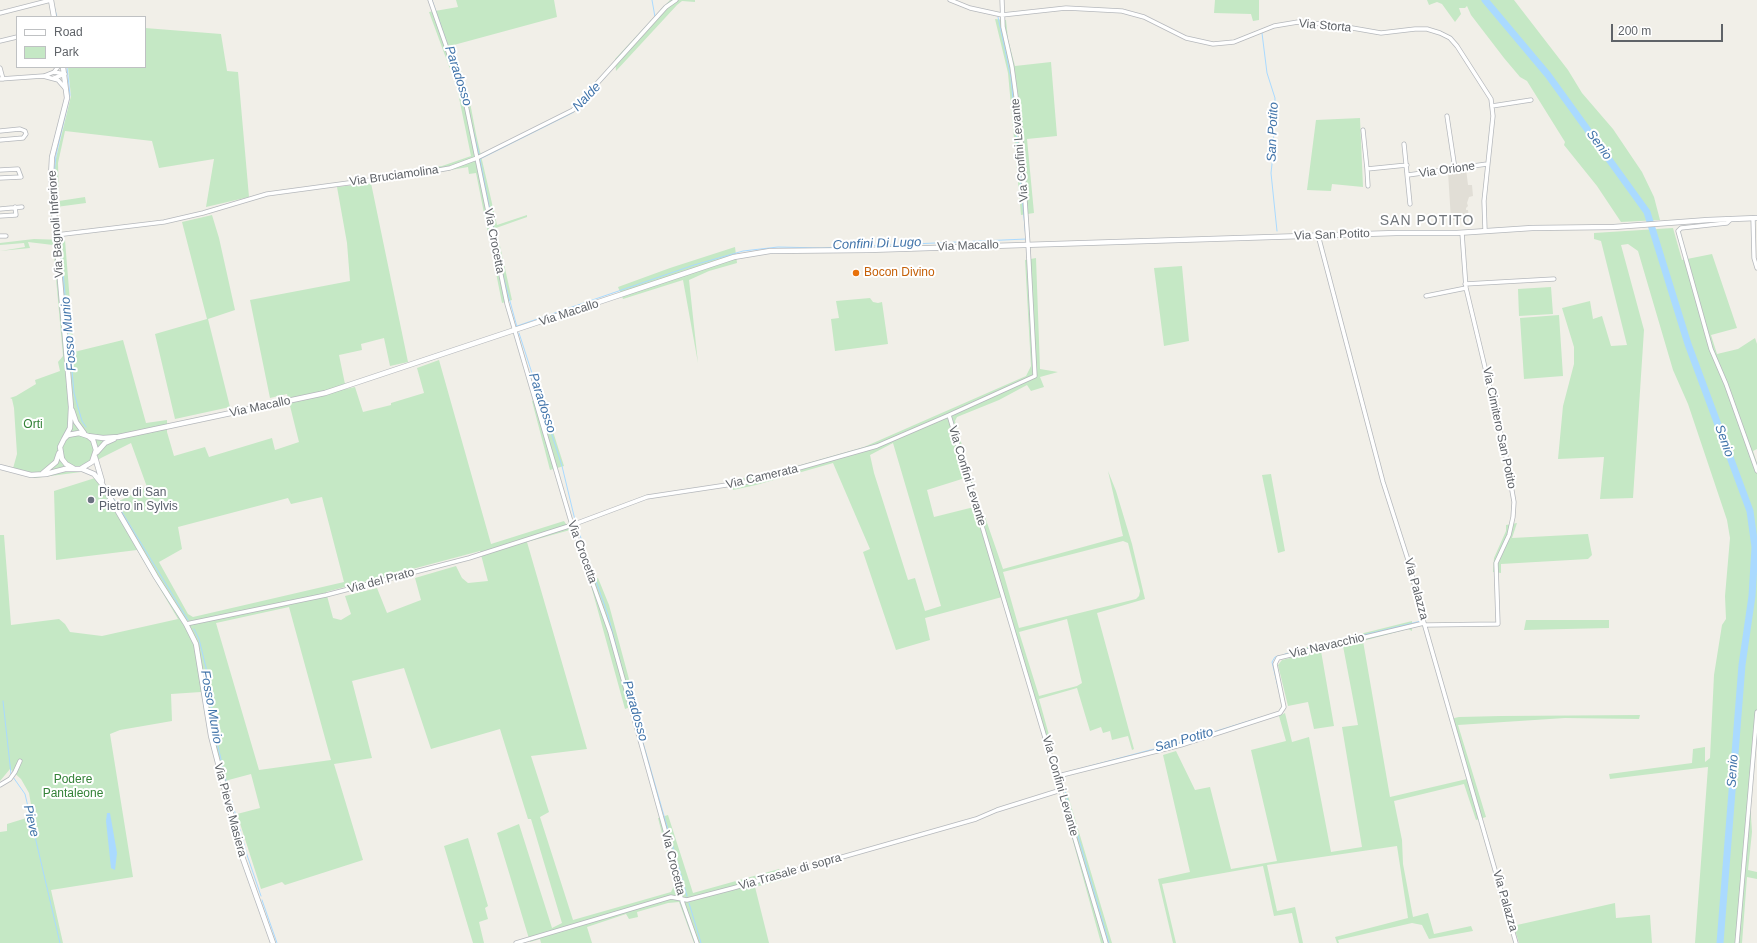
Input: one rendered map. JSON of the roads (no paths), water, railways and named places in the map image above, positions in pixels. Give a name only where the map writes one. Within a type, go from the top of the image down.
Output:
[{"type":"street","points":[[0,13],[51,0],[54,16]]},
{"type":"street","name":"Via Crocetta","points":[[430,0],[461,85],[502,280],[516,331],[572,525],[610,632],[667,837],[681,898],[697,943]]},
{"type":"street","name":"Via Bruciamolina","points":[[56,235],[164,222],[203,213],[267,194],[422,173],[450,168],[477,158],[573,110],[666,7],[676,0]]},
{"type":"street","points":[[950,0],[970,8],[1002,15]]},
{"type":"street","name":"Via Confini Levante","points":[[1002,0],[1002,15],[1020,126],[1035,376],[949,415],[1058,776],[1106,943]]},
{"type":"street","name":"Via Storta","points":[[1002,15],[1066,8],[1122,11],[1144,17],[1186,38],[1213,44],[1234,42],[1274,26],[1298,22],[1335,25],[1381,33],[1415,29],[1427,29],[1440,33],[1450,38],[1457,46],[1491,99],[1492,132],[1487,164],[1484,201],[1485,230]]},
{"type":"street","points":[[0,41],[16,37]]},
{"type":"street","points":[[0,68],[1,79],[43,76],[53,78],[63,84],[66,91]]},
{"type":"street","points":[[54,72],[57,68]]},
{"type":"street","name":"Via Bagnoli Inferiore","points":[[63,68],[66,91],[65,107],[52,157],[51,176],[71,407],[70,428],[64,439]]},
{"type":"street","points":[[43,76],[54,72],[65,74]]},
{"type":"street","points":[[53,78],[65,74]]},
{"type":"street","points":[[1492,106],[1531,100]]},
{"type":"street","points":[[1447,116],[1455,169]]},
{"type":"street","points":[[0,131],[20,129],[25,131],[26,134],[23,138],[0,140]]},
{"type":"street","points":[[1363,130],[1368,186]]},
{"type":"street","points":[[1404,144],[1410,204]]},
{"type":"street","name":"Via Orione","points":[[1408,175],[1487,164]]},
{"type":"street","points":[[1367,169],[1407,165]]},
{"type":"street","points":[[0,170],[18,169],[20,170],[21,176],[0,178]]},
{"type":"street","points":[[0,209],[22,206]]},
{"type":"street","points":[[0,216],[16,215],[15,207]]},
{"type":"street","points":[[1755,218],[1754,258],[1757,268]]},
{"type":"street","name":"Via San Potito","points":[[1028,244],[1396,233],[1462,233],[1485,230],[1666,224],[1755,218]]},
{"type":"street","points":[[1730,219],[1727,223],[1681,228],[1678,231],[1710,349],[1726,384],[1757,471]]},
{"type":"street","name":"Via Cimitero San Potito","points":[[1462,233],[1465,286],[1505,451],[1514,502],[1513,517],[1509,535],[1496,563],[1498,624]]},
{"type":"street","name":"Via Palazza","points":[[1318,235],[1382,482],[1409,564],[1516,943]]},
{"type":"street","points":[[0,236],[6,236]]},
{"type":"street","name":"Via Macallo","points":[[86,435],[103,438],[118,437],[325,393],[734,258],[770,251],[861,250],[1028,244]]},
{"type":"street","points":[[1426,296],[1465,286],[1554,279]]},
{"type":"street","name":"Via Bagnoli Inferiore","points":[[71,407],[76,422],[86,435]]},
{"type":"street","name":"Via Camerata","points":[[572,525],[647,497],[753,481],[877,446],[949,415]]},
{"type":"street","points":[[39,475],[56,462],[64,439],[74,433],[86,435]]},
{"type":"street","name":"Via Pieve Masiera","points":[[86,435],[95,445],[102,484]]},
{"type":"street","name":"Via Macallo","points":[[96,456],[105,443],[118,437]]},
{"type":"street","points":[[60,447],[60,456],[64,462],[74,469]]},
{"type":"street","points":[[0,467],[31,475],[39,475],[66,469],[82,469],[88,466],[96,456]]},
{"type":"street","name":"Via Pieve Masiera","points":[[82,469],[94,474],[102,484],[156,577],[186,624],[196,644],[211,736],[242,856],[272,943]]},
{"type":"street","name":"Via del Prato","points":[[186,624],[326,596],[469,558],[572,525]]},
{"type":"street","name":"Via Navacchio","points":[[1058,776],[1181,745],[1280,713],[1284,707],[1275,664],[1278,658],[1425,624],[1498,624]]},
{"type":"street","points":[[1737,943],[1757,712]]},
{"type":"street","points":[[0,784],[10,779],[16,772],[20,761]]},
{"type":"street","name":"Via Trasale di sopra","points":[[516,943],[671,897],[687,900],[733,888],[976,819],[997,810],[1062,790]]},
{"type":"water","points":[[107,813],[110,813],[117,853],[115,870],[111,868],[106,821]]},
{"type":"waterway","name":"Paradosso","points":[[432,0],[465,96]]},
{"type":"waterway","name":"Nalde","points":[[652,0],[655,17]]},
{"type":"waterway","name":"Senio","points":[[1485,0],[1548,75],[1647,212],[1688,344],[1750,511],[1755,547],[1752,596],[1742,665],[1720,943]]},
{"type":"waterway","name":"Fosso Munio","points":[[54,6],[57,16]]},
{"type":"waterway","name":"Confini Di Lugo","points":[[517,326],[694,265],[743,251],[778,247],[822,248],[1026,239],[1011,78],[998,17]]},
{"type":"waterway","name":"Nalde","points":[[480,159],[574,112],[656,20]]},
{"type":"waterway","name":"San Potito","points":[[1262,33],[1267,73],[1275,98],[1271,173],[1277,231]]},
{"type":"waterway","name":"Fosso Munio","points":[[55,192],[54,175],[56,155],[70,95],[67,68]]},
{"type":"waterway","name":"Paradosso","points":[[473,130],[479,154]]},
{"type":"waterway","name":"Paradosso","points":[[480,159],[502,272],[517,327]]},
{"type":"waterway","name":"Fosso Munio","points":[[60,239],[74,393],[82,421],[86,427]]},
{"type":"waterway","name":"Paradosso","points":[[519,333],[562,466],[575,520]]},
{"type":"waterway","name":"Fosso Munio","points":[[114,499],[188,620]]},
{"type":"waterway","name":"Paradosso","points":[[577,527],[608,615],[622,669]]},
{"type":"waterway","name":"San Potito","points":[[1285,654],[1421,621]]},
{"type":"waterway","name":"Fosso Munio","points":[[194,629],[199,639],[208,676],[214,729],[227,785]]},
{"type":"waterway","name":"San Potito","points":[[1278,656],[1275,657],[1272,662],[1278,687]]},
{"type":"waterway","name":"Pieve","points":[[3,701],[11,774]]},
{"type":"waterway","name":"San Potito","points":[[1060,774],[1184,741],[1262,717]]},
{"type":"waterway","name":"Paradosso","points":[[640,732],[687,896]]},
{"type":"waterway","name":"Pieve","points":[[13,777],[25,794],[60,943]]},
{"type":"waterway","name":"San Potito","points":[[1061,777],[1109,943]]},
{"type":"waterway","name":"Fosso Munio","points":[[228,788],[247,855],[261,896]]},
{"type":"waterway","name":"Fosso Munio","points":[[262,900],[277,943]]},
{"type":"waterway","name":"Paradosso","points":[[689,903],[701,943]]},
{"type":"place","name":"Bocon Divino","points":[[856,273]]},
{"type":"place","name":"Pieve di San Pietro in Sylvis","points":[[91,500]]},
{"type":"district","name":"SAN POTITO","points":[[1427,221]]},
{"type":"park label","name":"Orti","points":[[33,425]]},
{"type":"park label","name":"Podere Pantaleone","points":[[73,787]]}]
